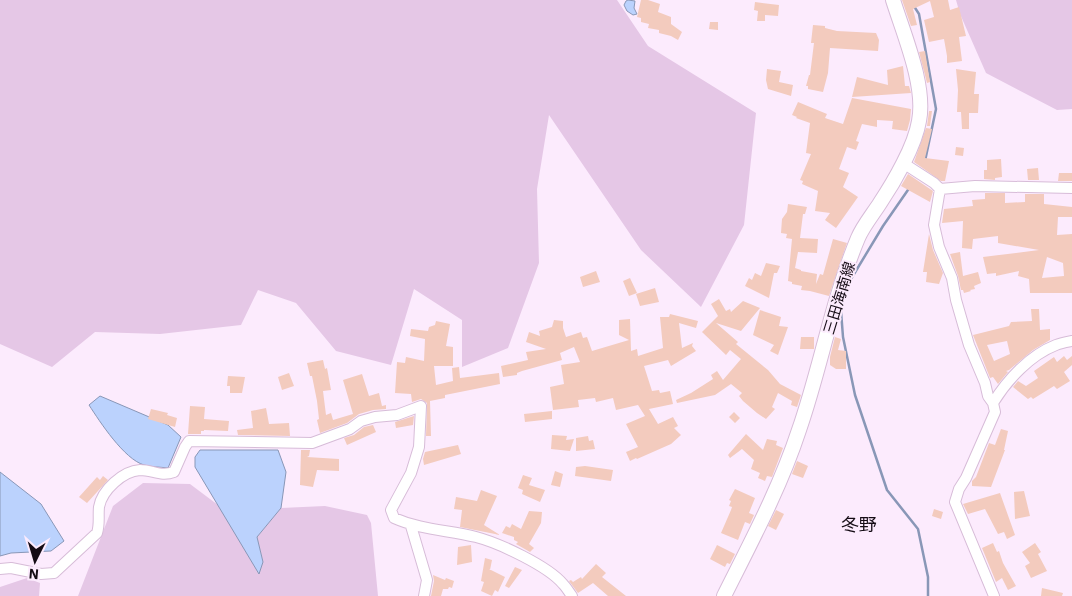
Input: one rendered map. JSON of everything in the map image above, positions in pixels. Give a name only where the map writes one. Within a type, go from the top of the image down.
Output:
[{"type":"main road","name":"三田海南線","points":[[724,596],[772,499],[799,430],[836,303],[859,235],[886,194],[903,163],[919,122],[921,105],[918,82],[893,0]]},
{"type":"street","points":[[903,163],[940,189],[975,186],[1072,188]]},
{"type":"street","points":[[940,189],[934,225],[939,247],[952,278],[956,300],[969,345],[995,412],[955,502],[994,596]]},
{"type":"street","points":[[993,403],[1003,387],[1031,360],[1056,345],[1072,341]]},
{"type":"street","points":[[0,569],[11,568],[41,574],[54,572],[97,534],[100,526],[100,506],[105,492],[123,476],[139,470],[166,475],[174,472],[189,440],[312,443],[350,429],[361,420],[397,415],[421,406],[419,447],[411,473],[391,510],[394,518],[411,526],[475,537],[502,545],[541,567],[562,582],[572,596]]},
{"type":"street","points":[[411,526],[427,580],[424,596]]},
{"type":"shaded area","points":[[0,0],[617,0],[648,46],[756,113],[744,225],[701,307],[641,250],[549,115],[537,189],[539,263],[508,348],[462,367],[462,320],[414,289],[391,365],[336,351],[296,303],[258,290],[241,325],[160,334],[95,332],[52,367],[0,344]]},
{"type":"shaded area","points":[[956,0],[1072,0],[1072,109],[1057,110],[986,73],[960,14]]},
{"type":"shaded area","points":[[143,483],[190,484],[218,505],[231,526],[263,562],[257,537],[281,508],[325,506],[367,515],[371,523],[378,596],[78,596],[113,506]]},
{"type":"shaded area","points":[[27,578],[40,583],[39,596],[0,596],[0,587]]},
{"type":"water","points":[[628,0],[635,1],[634,8],[637,14],[633,15],[627,11],[624,5]]},
{"type":"water","points":[[100,396],[168,425],[181,437],[168,468],[144,465],[136,461],[121,448],[89,405]]},
{"type":"water","points":[[200,450],[278,450],[286,472],[281,508],[257,537],[263,562],[259,574],[195,467],[195,457]]},
{"type":"water","points":[[0,472],[41,504],[64,541],[51,551],[11,553],[0,556]]},
{"type":"building","points":[[641,0],[660,4],[658,12],[671,17],[671,24],[682,32],[678,40],[659,33],[659,30],[648,28],[649,24],[641,22],[641,18],[637,17]]},
{"type":"building","points":[[902,0],[948,0],[950,10],[959,7],[966,36],[959,37],[962,61],[947,63],[944,39],[929,42],[924,20],[934,17],[930,1],[913,9],[917,25],[911,26]]},
{"type":"building","points":[[755,2],[779,5],[778,16],[765,15],[765,21],[757,21],[758,11],[754,10]]},
{"type":"building","points":[[710,22],[718,22],[718,30],[709,29]]},
{"type":"building","points":[[813,25],[825,26],[825,28],[837,31],[876,33],[879,40],[878,51],[830,48],[828,73],[823,92],[808,89],[808,86],[806,86],[810,75],[814,43],[811,43]]},
{"type":"building","points":[[925,51],[930,82],[927,83],[919,52]]},
{"type":"building","points":[[903,66],[905,86],[909,86],[911,93],[852,97],[857,77],[888,85],[887,70]]},
{"type":"building","points":[[767,69],[781,71],[779,82],[793,85],[791,96],[768,89],[766,80]]},
{"type":"building","points":[[956,69],[976,72],[974,94],[979,94],[978,113],[969,113],[969,129],[962,129],[961,112],[957,112],[958,90]]},
{"type":"building","points":[[852,98],[911,109],[910,120],[907,131],[892,129],[893,121],[877,120],[877,127],[862,124],[856,141],[859,142],[856,150],[847,147],[839,169],[849,173],[843,187],[858,197],[836,228],[825,220],[830,213],[815,211],[818,191],[802,184],[803,181],[800,180],[811,154],[806,153],[810,123],[792,115],[798,102],[827,114],[825,118],[843,124]]},
{"type":"building","points":[[929,111],[932,111],[930,126],[927,126]]},
{"type":"building","points":[[926,128],[932,129],[925,158],[949,161],[945,181],[941,181],[914,162]]},
{"type":"building","points":[[956,147],[964,148],[963,156],[955,155]]},
{"type":"building","points":[[1001,159],[1002,177],[995,178],[995,180],[984,179],[984,170],[987,170],[987,160]]},
{"type":"building","points":[[1038,168],[1039,180],[1028,180],[1027,169]]},
{"type":"building","points":[[1059,173],[1072,173],[1072,181],[1058,181]]},
{"type":"building","points":[[908,174],[933,191],[930,202],[901,186]]},
{"type":"building","points":[[985,193],[1005,193],[1005,203],[1025,202],[1025,194],[1044,194],[1044,204],[1072,207],[1072,217],[1058,217],[1057,235],[1072,234],[1072,293],[1030,293],[1029,279],[1018,276],[1019,271],[996,276],[996,273],[987,274],[983,257],[1039,250],[998,243],[998,236],[973,239],[972,249],[962,248],[963,221],[942,223],[944,209],[973,206],[972,200],[985,199]],"holes":[[[1047,257],[1063,263],[1064,276],[1042,278]]]},
{"type":"building","points":[[788,204],[807,207],[805,214],[803,214],[800,238],[818,239],[817,253],[798,252],[795,268],[817,274],[816,284],[820,274],[823,275],[833,239],[847,243],[829,296],[801,290],[802,286],[788,281],[792,239],[786,238],[787,234],[781,233],[782,219],[787,212]]},
{"type":"building","points":[[929,234],[933,250],[943,273],[939,284],[926,282],[927,272],[923,272]]},
{"type":"building","points":[[960,252],[963,276],[978,272],[981,283],[974,286],[975,289],[964,293],[961,290],[950,254]]},
{"type":"building","points":[[766,263],[780,266],[777,273],[774,273],[769,298],[745,286],[749,278],[752,280],[755,273],[761,276]]},
{"type":"building","points":[[596,271],[600,282],[583,287],[580,277]]},
{"type":"building","points":[[630,278],[637,293],[629,296],[623,281]]},
{"type":"building","points":[[655,288],[659,302],[640,306],[636,294]]},
{"type":"building","points":[[719,299],[726,311],[730,309],[731,312],[743,301],[760,308],[741,331],[716,323],[738,342],[736,344],[768,370],[780,384],[801,395],[797,407],[791,405],[792,401],[778,393],[772,407],[775,409],[766,419],[743,401],[739,396],[742,393],[731,384],[715,395],[677,403],[676,400],[713,379],[711,375],[717,371],[723,380],[741,359],[730,350],[726,355],[702,332],[718,316],[711,304]]},
{"type":"building","points":[[1031,309],[1039,309],[1040,330],[1050,329],[1050,340],[1033,350],[1006,371],[1008,372],[998,384],[993,377],[990,378],[973,335],[1009,326],[1011,322],[1032,321]],"holes":[[[1007,341],[1010,354],[994,361],[987,345]]]},
{"type":"building","points":[[760,310],[781,317],[779,326],[788,327],[778,355],[770,351],[774,345],[753,335]]},
{"type":"building","points":[[670,314],[698,321],[696,328],[679,323],[682,348],[693,343],[692,346],[696,351],[671,366],[668,360],[644,366],[652,391],[659,390],[660,393],[670,391],[673,404],[649,409],[658,424],[673,417],[678,426],[674,428],[681,435],[671,444],[637,459],[630,461],[626,452],[638,447],[626,424],[645,416],[638,405],[616,410],[613,398],[596,402],[595,398],[578,400],[579,407],[553,410],[550,387],[564,384],[561,365],[580,362],[574,347],[560,353],[562,360],[522,371],[517,373],[517,375],[503,377],[501,366],[528,360],[526,352],[546,349],[526,342],[529,332],[540,336],[539,331],[552,327],[554,320],[563,321],[566,337],[581,332],[583,338],[587,337],[592,351],[629,340],[619,335],[619,320],[630,319],[631,351],[637,349],[638,356],[663,348],[660,317],[669,317]]},
{"type":"building","points":[[436,321],[450,324],[446,346],[453,347],[453,366],[434,366],[436,385],[453,381],[452,368],[459,367],[460,378],[499,373],[500,384],[445,395],[445,398],[430,401],[431,436],[426,436],[427,403],[421,399],[412,402],[411,394],[395,393],[397,362],[405,363],[406,357],[424,361],[425,339],[410,336],[411,329],[428,331],[429,327],[435,325]]},
{"type":"building","points":[[801,337],[814,337],[814,349],[800,349]]},
{"type":"building","points":[[835,337],[841,339],[838,350],[846,351],[846,369],[836,369],[830,365]]},
{"type":"building","points":[[1064,356],[1067,360],[1072,356],[1072,365],[1064,372],[1070,381],[1057,389],[1054,386],[1033,399],[1031,397],[1028,399],[1013,387],[1018,381],[1026,386],[1038,378],[1034,371],[1054,357],[1057,362]]},
{"type":"building","points":[[323,360],[325,369],[327,368],[331,390],[323,391],[326,415],[331,413],[333,420],[353,414],[343,380],[362,374],[369,396],[379,393],[382,406],[386,405],[386,409],[359,414],[347,423],[320,433],[317,420],[319,419],[317,401],[312,376],[310,376],[307,363]]},
{"type":"building","points":[[289,373],[294,386],[282,390],[278,377]]},
{"type":"building","points":[[228,376],[245,377],[242,393],[230,393],[230,386],[227,386]]},
{"type":"building","points":[[190,406],[205,407],[204,419],[229,421],[228,431],[204,430],[201,431],[201,434],[188,434]]},
{"type":"building","points":[[266,408],[269,424],[289,423],[290,436],[238,435],[237,430],[253,428],[251,411]]},
{"type":"building","points":[[151,409],[168,413],[167,415],[177,418],[175,427],[148,419]]},
{"type":"building","points":[[552,411],[552,419],[525,422],[524,414]]},
{"type":"building","points":[[734,412],[740,418],[735,423],[729,417]]},
{"type":"building","points":[[414,416],[413,425],[396,428],[395,422]]},
{"type":"building","points":[[373,425],[376,432],[347,445],[344,438],[354,435],[364,427]]},
{"type":"building","points":[[1001,429],[1008,431],[1005,450],[991,487],[972,486],[972,481],[976,477],[989,443],[995,445]]},
{"type":"building","points":[[746,434],[763,450],[767,439],[777,441],[776,445],[783,448],[772,477],[767,476],[765,481],[758,478],[760,473],[751,469],[754,460],[742,449],[730,458],[728,455]]},
{"type":"building","points":[[552,435],[567,436],[566,440],[574,439],[570,451],[551,449]]},
{"type":"building","points":[[588,436],[589,441],[593,440],[595,449],[576,451],[576,438]]},
{"type":"building","points":[[458,445],[461,454],[424,465],[425,452]]},
{"type":"building","points":[[301,450],[310,450],[307,457],[339,459],[339,471],[317,470],[313,487],[300,485]]},
{"type":"building","points":[[797,461],[808,466],[803,478],[792,474]]},
{"type":"building","points":[[585,466],[613,470],[611,481],[575,476],[576,467]]},
{"type":"building","points":[[555,471],[563,474],[560,487],[551,485]]},
{"type":"building","points":[[523,475],[532,478],[529,485],[545,490],[540,502],[522,494],[523,490],[518,488]]},
{"type":"building","points":[[103,476],[108,480],[87,503],[79,497],[97,477],[100,480]]},
{"type":"building","points":[[735,489],[755,498],[749,513],[754,515],[750,524],[745,522],[738,540],[721,533],[732,507],[729,506],[731,501],[729,500]]},
{"type":"building","points":[[481,490],[497,496],[484,525],[500,535],[460,527],[462,510],[454,509],[456,497],[477,501]]},
{"type":"building","points":[[1024,491],[1030,516],[1015,519],[1014,492]]},
{"type":"building","points":[[1000,493],[1015,535],[1007,539],[1004,532],[998,534],[985,509],[968,514],[963,504]]},
{"type":"building","points":[[934,509],[943,512],[941,519],[932,516]]},
{"type":"building","points":[[776,510],[784,514],[776,530],[768,526]]},
{"type":"building","points":[[529,511],[542,512],[541,523],[529,544],[534,548],[530,552],[516,544],[518,542],[514,540],[514,537],[502,533],[506,526],[510,528],[512,524],[521,529]]},
{"type":"building","points":[[993,543],[997,552],[999,551],[1003,563],[1016,586],[1008,590],[1002,578],[996,582],[982,548]]},
{"type":"building","points":[[1035,543],[1041,552],[1038,554],[1047,571],[1031,578],[1025,566],[1030,563],[1022,552]]},
{"type":"building","points":[[471,545],[472,562],[457,565],[458,547]]},
{"type":"building","points":[[717,545],[735,554],[730,564],[727,563],[725,567],[710,559]]},
{"type":"building","points":[[485,558],[492,560],[490,570],[505,577],[498,592],[495,590],[492,596],[481,591],[484,582],[481,581]]},
{"type":"building","points":[[596,564],[606,573],[602,577],[626,596],[608,596],[593,583],[578,593],[569,581],[573,582],[581,577],[582,579]]},
{"type":"building","points":[[515,567],[522,570],[509,588],[505,586]]},
{"type":"building","points":[[433,575],[445,580],[446,578],[454,581],[452,588],[443,589],[441,596],[431,596],[434,581]]},
{"type":"building","points":[[1042,588],[1063,593],[1062,596],[1041,596]]},
{"type":"waterway","points":[[910,0],[919,14],[936,109],[925,161]]},
{"type":"waterway","points":[[848,284],[883,226],[910,187]]},
{"type":"waterway","points":[[846,291],[841,311],[843,337],[855,395],[887,490],[918,529],[928,577],[928,596]]},
{"type":"district","name":"冬野","points":[[859,524]]}]
